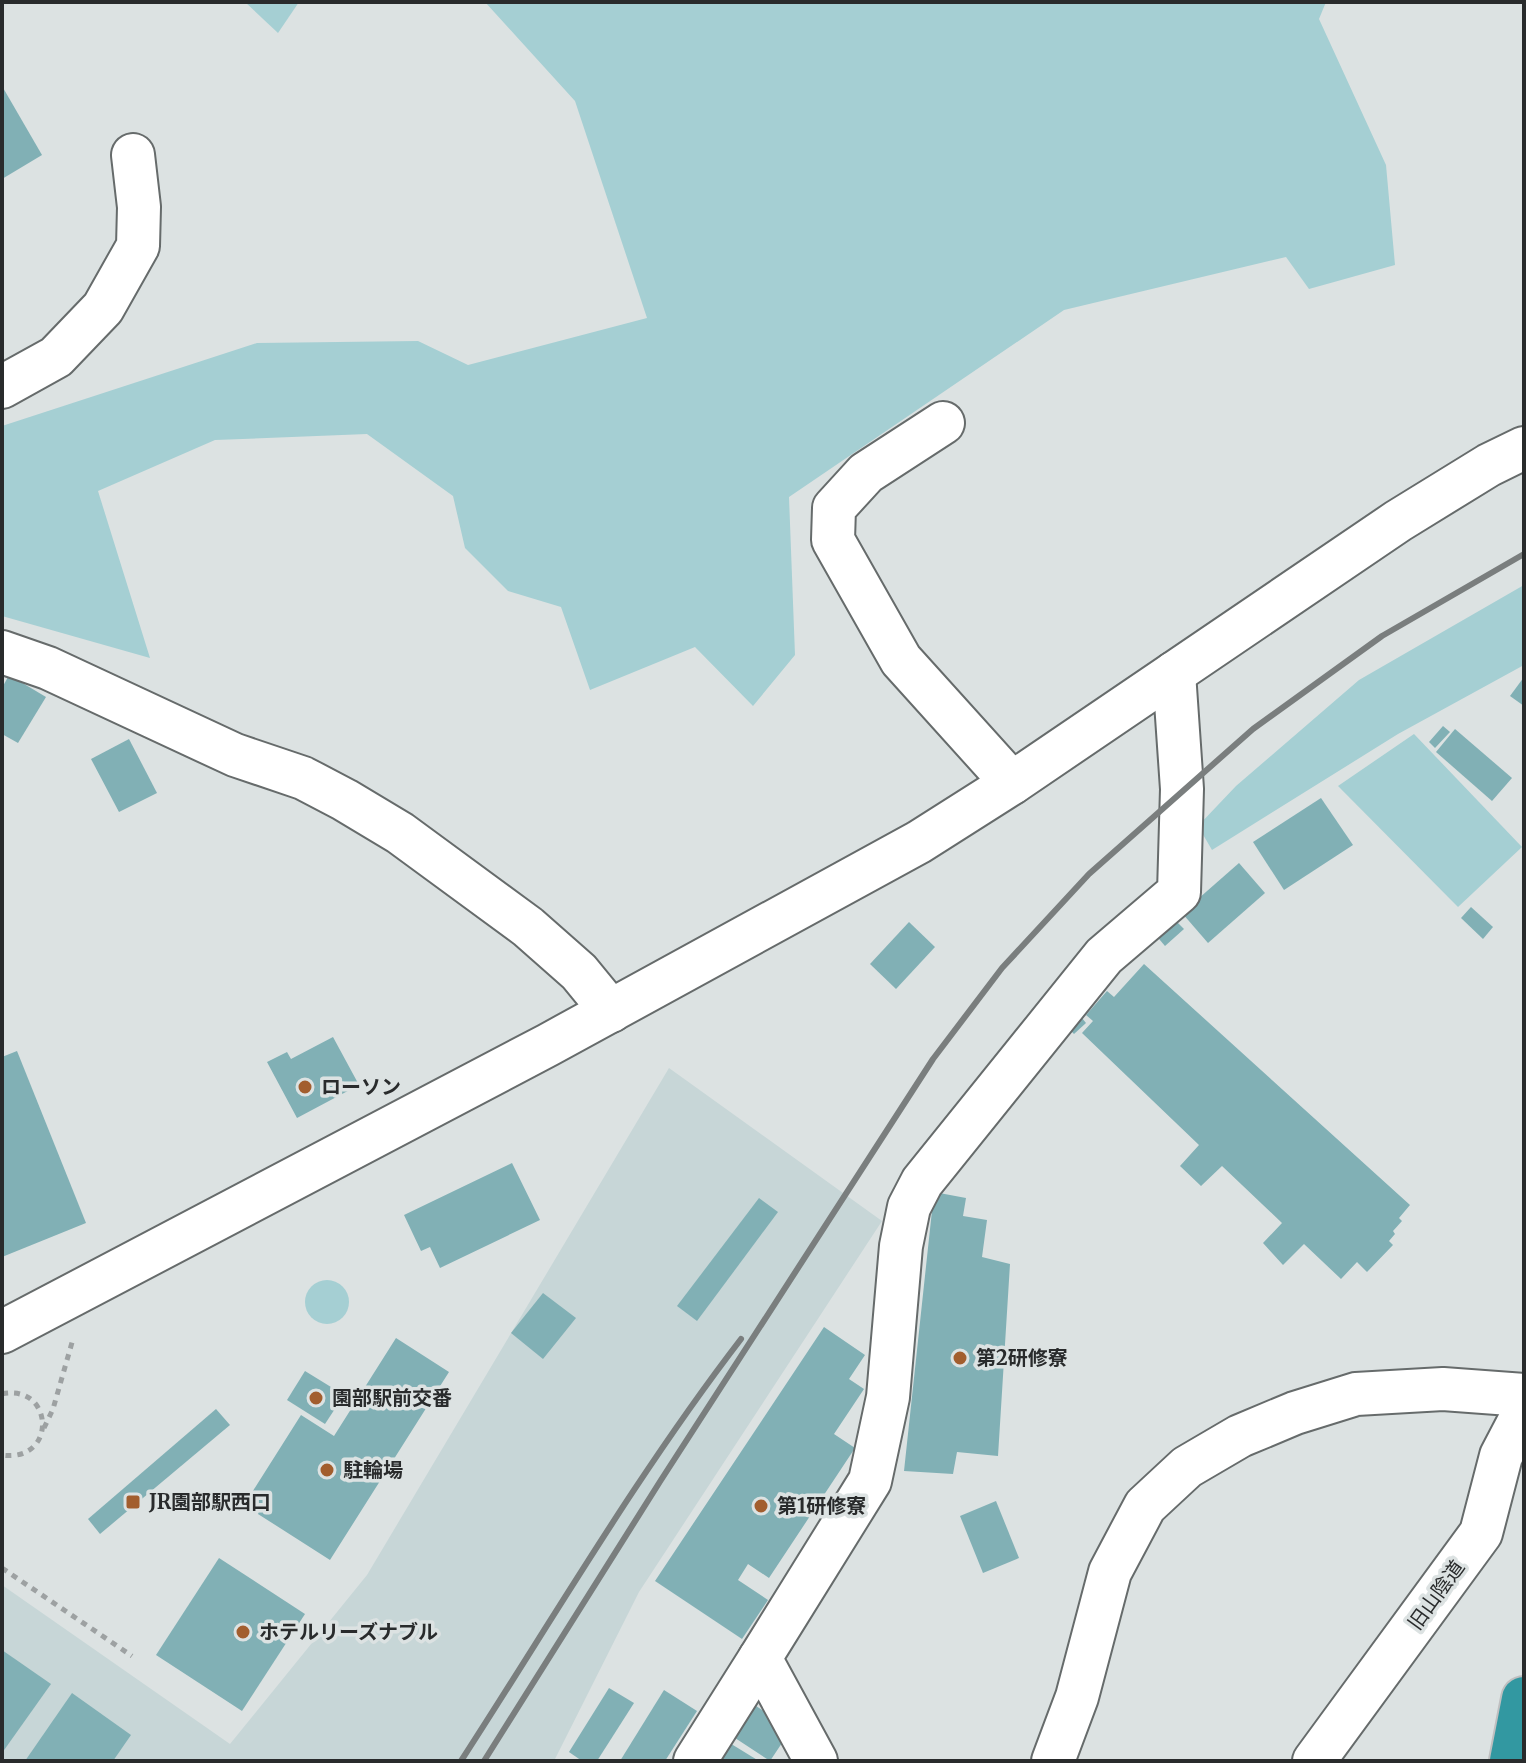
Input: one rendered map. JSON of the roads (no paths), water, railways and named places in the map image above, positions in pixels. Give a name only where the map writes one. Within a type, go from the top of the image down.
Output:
[{"type":"highway","points":[[1512,1761],[1524,1699]]},
{"type":"street","points":[[2,387],[56,357],[103,308],[138,246],[139,207],[133,155]]},
{"type":"street","points":[[943,423],[866,473],[834,508],[833,540],[901,660],[1012,783]]},
{"type":"street","points":[[2,1332],[611,1011],[893,857],[1012,783],[1398,521],[1489,465],[1524,448]]},
{"type":"street","points":[[2,652],[48,668],[235,755],[303,778],[345,800],[400,833],[528,927],[579,972],[611,1011]]},
{"type":"street","points":[[695,1761],[870,1481],[888,1397],[901,1246],[909,1207],[922,1182],[1104,956],[1179,892],[1182,789],[1174,673]]},
{"type":"street","points":[[1053,1761],[1077,1697],[1110,1572],[1145,1506],[1187,1467],[1240,1436],[1295,1413],[1356,1394],[1443,1389],[1524,1395]]},
{"type":"street","name":"旧山陰道","points":[[1314,1761],[1481,1533],[1501,1456],[1524,1412]]},
{"type":"street","points":[[760,1658],[816,1761]]},
{"type":"railway","points":[[484,1761],[933,1059],[1002,968],[1089,874],[1253,729],[1382,636],[1524,554]]},
{"type":"railway","points":[[461,1761],[631,1494],[741,1339]]},
{"type":"place","name":"ローソン","points":[[305,1087]]},
{"type":"place","name":"第2研修寮","points":[[960,1358]]},
{"type":"place","name":"園部駅前交番","points":[[316,1398]]},
{"type":"place","name":"駐輪場","points":[[327,1470]]},
{"type":"place","name":"JR園部駅西口","points":[[133,1502]]},
{"type":"place","name":"第1研修寮","points":[[761,1506]]},
{"type":"place","name":"ホテルリーズナブル","points":[[243,1632]]}]
